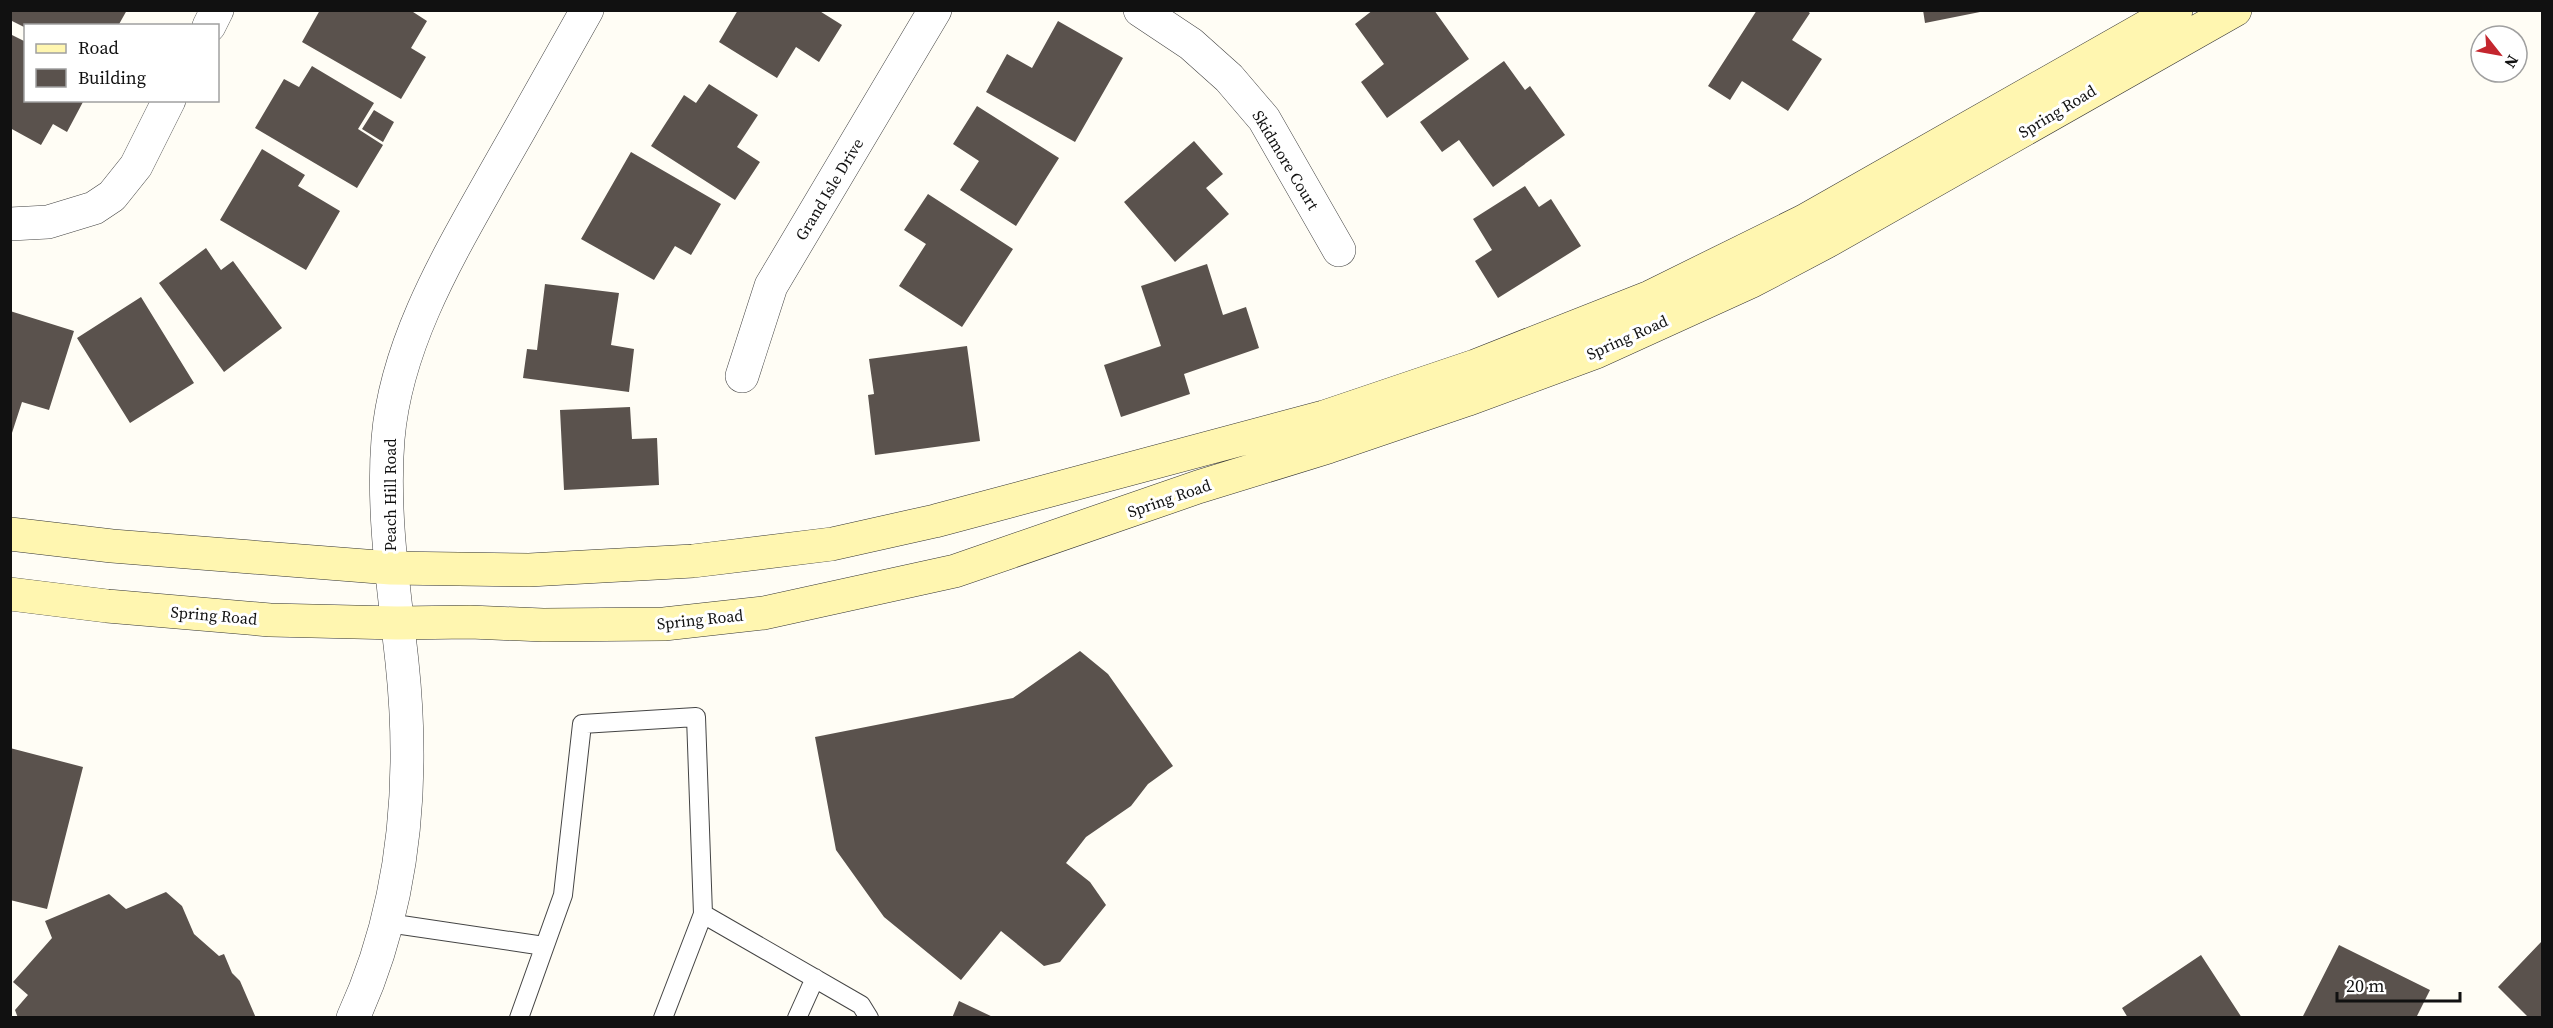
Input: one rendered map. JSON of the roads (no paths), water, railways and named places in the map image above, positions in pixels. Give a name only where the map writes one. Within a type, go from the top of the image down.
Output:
[{"type":"main road","name":"Spring Road","points":[[10,534],[112,546],[391,568],[553,568],[693,561],[832,544],[1073,486],[1324,417],[1474,366],[1650,297],[1804,221],[2176,10]]},
{"type":"main road","name":"Spring Road","points":[[10,594],[107,606],[270,620],[664,624],[764,613],[955,571],[1198,487],[1328,447],[1466,400],[1596,352],[1752,281],[1959,169],[2101,85],[2235,10]]},
{"type":"street","points":[[210,24],[218,10]]},
{"type":"street","name":"Peach Hill Road","points":[[353,1017],[370,981],[388,924],[399,869],[408,801],[402,664],[391,568],[386,481],[388,437],[400,373],[424,310],[464,228],[587,10]]},
{"type":"street","name":"Grand Isle Drive","points":[[742,376],[771,286],[934,10]]},
{"type":"street","name":"Skidmore Court","points":[[1140,10],[1191,44],[1229,78],[1264,119],[1339,250]]},
{"type":"street","points":[[10,224],[48,222],[94,208],[112,196],[136,166],[168,102]]},
{"type":"lane","points":[[519,1017],[563,895],[582,724],[696,717],[703,914],[663,1017]]},
{"type":"lane","points":[[703,914],[861,1005],[869,1017]]},
{"type":"lane","points":[[388,924],[544,946]]},
{"type":"lane","points":[[797,1017],[814,978]]}]
